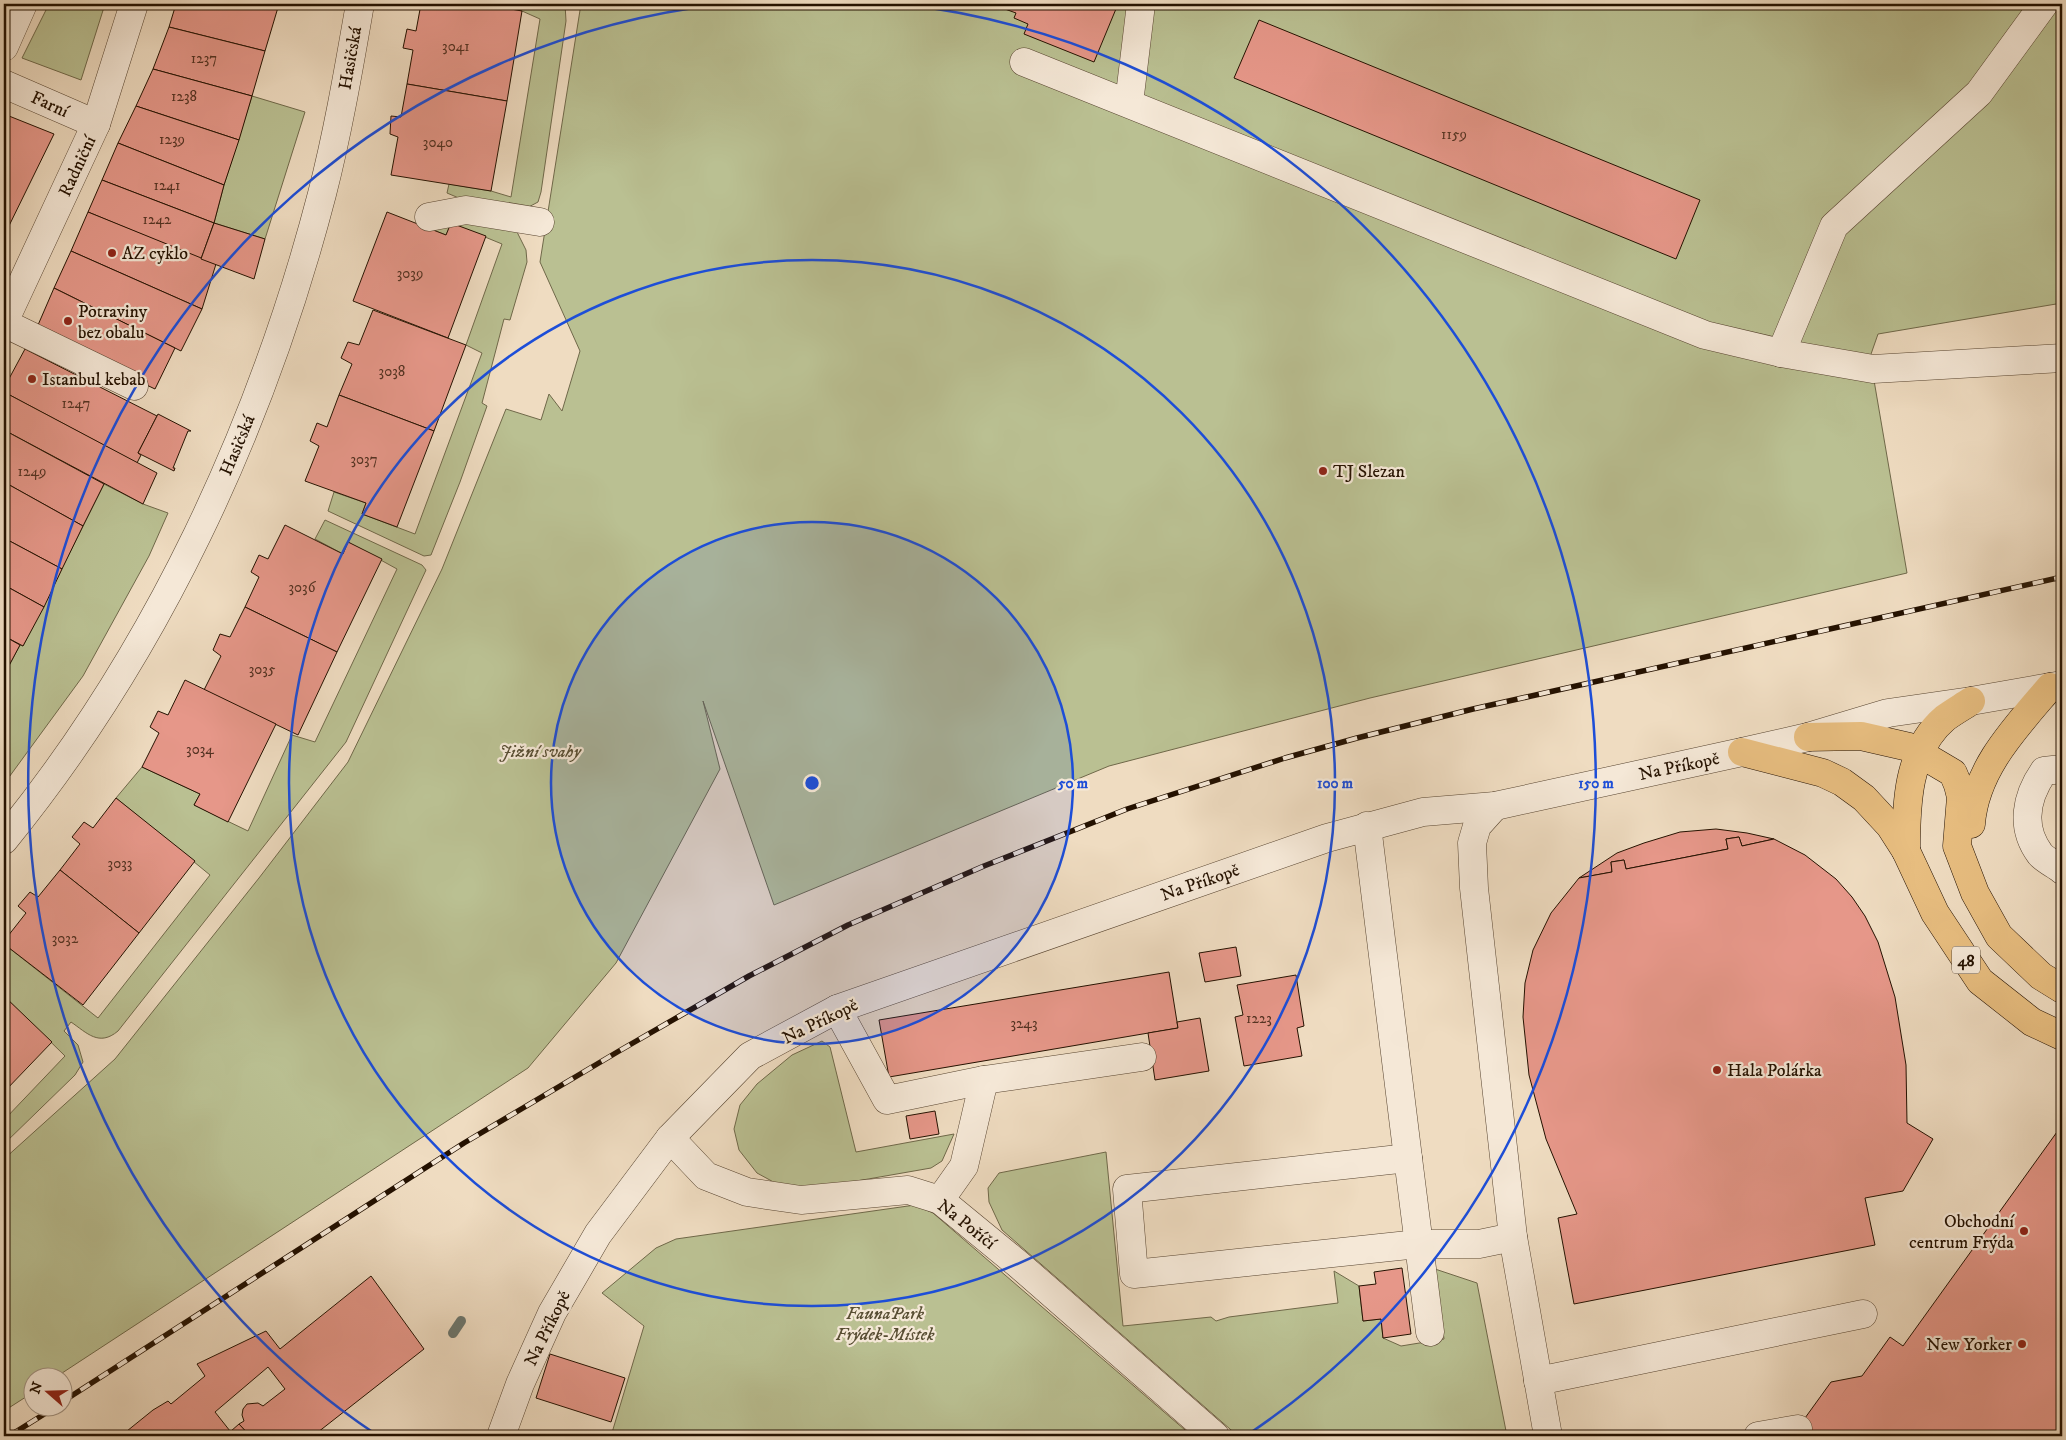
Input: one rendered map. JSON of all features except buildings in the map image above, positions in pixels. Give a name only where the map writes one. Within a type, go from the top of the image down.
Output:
[{"type":"main road","name":"48","points":[[1964,845],[1972,809],[1989,766],[2008,738],[2056,686]]},
{"type":"main road","name":"48","points":[[1906,851],[1907,802],[1920,752],[1929,736],[1945,719],[1971,701]]},
{"type":"main road","name":"48","points":[[1808,737],[1861,736],[1909,747],[1953,773],[1961,797],[1964,845],[1975,893],[1999,936],[2041,976],[2062,989]]},
{"type":"main road","name":"48","points":[[1742,752],[1823,773],[1842,782],[1864,798],[1879,813],[1906,851],[1935,913],[1980,981],[2032,1022],[2062,1036]]},
{"type":"street","points":[[4,47],[23,4]]},
{"type":"street","name":"Radniční","points":[[4,322],[96,124],[134,4]]},
{"type":"street","name":"Hasičská","points":[[4,840],[76,744],[134,653],[181,568],[242,438],[283,325],[322,194],[346,82],[360,4]]},
{"type":"street","points":[[1129,103],[1141,4]]},
{"type":"street","points":[[1780,353],[1834,226],[1979,93],[2044,4]]},
{"type":"street","points":[[1024,62],[1705,334],[1780,353],[1873,369],[2062,358]]},
{"type":"street","name":"Farní","points":[[4,84],[96,124]]},
{"type":"street","points":[[435,207],[540,222]]},
{"type":"street","points":[[4,322],[134,386]]},
{"type":"street","name":"Na Příkopě","points":[[497,1435],[552,1313],[598,1234],[670,1138],[750,1056],[837,1009],[1327,838],[1367,826],[1423,812],[1495,806],[1808,737],[1888,713],[2056,686]]},
{"type":"street","points":[[2062,769],[2044,771],[2034,785],[2027,815],[2030,832],[2040,855],[2062,870]]},
{"type":"street","points":[[1495,806],[1477,826],[1472,843],[1474,888],[1513,1238],[1548,1436]]},
{"type":"street","points":[[1367,826],[1430,1332]]},
{"type":"street","points":[[837,1009],[887,1100],[984,1080],[1142,1057]]},
{"type":"street","points":[[940,1200],[964,1166],[984,1080]]},
{"type":"street","name":"Na Poříčí","points":[[670,1138],[706,1176],[747,1192],[801,1200],[908,1190],[940,1200],[1018,1264],[1216,1436]]},
{"type":"street","points":[[1408,1158],[1127,1189],[1134,1274],[1418,1244],[1479,1244],[1513,1238]]},
{"type":"street","points":[[1538,1381],[1863,1314]]},
{"type":"street","points":[[1758,1436],[1798,1429]]},
{"type":"green space","points":[[49,4],[105,4],[81,80],[22,58]]},
{"type":"green space","points":[[483,4],[565,4],[566,21],[541,192],[538,202],[523,210],[473,204],[447,193],[449,184],[491,191],[511,197],[540,19],[522,11]]},
{"type":"green space","name":"TJ Slezan","points":[[581,4],[2062,4],[2062,303],[1878,334],[1870,357],[1907,573],[1370,698],[1109,766],[774,905],[703,701],[720,769],[616,963],[528,1068],[70,1368],[22,1368],[22,1399],[4,1411],[4,1159],[115,1059],[259,878],[348,762],[442,569],[506,409],[541,420],[549,394],[562,411],[580,351],[540,262]]},
{"type":"green space","points":[[252,96],[305,112],[265,239],[214,223]]},
{"type":"green space","points":[[471,217],[517,232],[526,250],[527,262],[510,320],[504,319],[482,403],[487,406],[431,555],[424,556],[328,511],[334,492],[366,503],[362,514],[415,534],[482,353],[466,345],[502,244],[451,223],[446,235],[428,228]]},
{"type":"green space","points":[[104,484],[143,504],[168,513],[149,556],[83,676],[4,784],[4,675],[20,645],[23,646]]},
{"type":"green space","points":[[325,520],[422,565],[426,570],[346,742],[118,1031],[105,1038],[93,1037],[71,1022],[64,1031],[78,1045],[83,1062],[75,1075],[4,1144],[4,1120],[65,1056],[4,996],[4,944],[98,1018],[210,875],[116,798],[142,767],[200,794],[194,805],[248,831],[292,735],[315,742],[397,569],[348,542],[343,554],[315,539]]},
{"type":"green space","points":[[822,1041],[830,1047],[856,1152],[954,1134],[942,1161],[931,1168],[811,1189],[779,1185],[757,1173],[739,1150],[734,1129],[740,1105],[757,1084],[792,1055]]},
{"type":"green space","points":[[1106,1152],[1123,1326],[1211,1317],[1216,1321],[1229,1317],[1338,1303],[1334,1271],[1359,1286],[1363,1321],[1381,1319],[1383,1338],[1401,1346],[1444,1339],[1435,1269],[1477,1283],[1507,1436],[1238,1436],[1002,1230],[989,1202],[988,1188],[999,1173]]},
{"type":"green space","name":"FaunaPark Frýdek-Místek","points":[[915,1205],[933,1213],[1192,1436],[611,1436],[644,1326],[602,1293],[656,1248],[676,1239]]},
{"type":"waterway","points":[[453,1333],[461,1321]]},
{"type":"railway","points":[[72,1396],[464,1143],[619,1051],[749,976],[848,925],[984,866],[1127,809],[1285,758],[1357,738],[1473,709],[2062,577]]},
{"type":"railway","points":[[9,1436],[38,1418]]},
{"type":"place","name":"AZ cyklo","points":[[112,253]]},
{"type":"place","name":"Potraviny bez obalu","points":[[68,321]]},
{"type":"place","name":"Istanbul kebab","points":[[32,379]]},
{"type":"place","name":"TJ Slezan","points":[[1323,471]]},
{"type":"place","name":"Hala Polárka","points":[[1717,1070]]},
{"type":"place","name":"Obchodní centrum Frýda","points":[[2024,1231]]},
{"type":"place","name":"New Yorker","points":[[2022,1344]]},
{"type":"park label","name":"Jižní svahy","points":[[540,751]]}]
